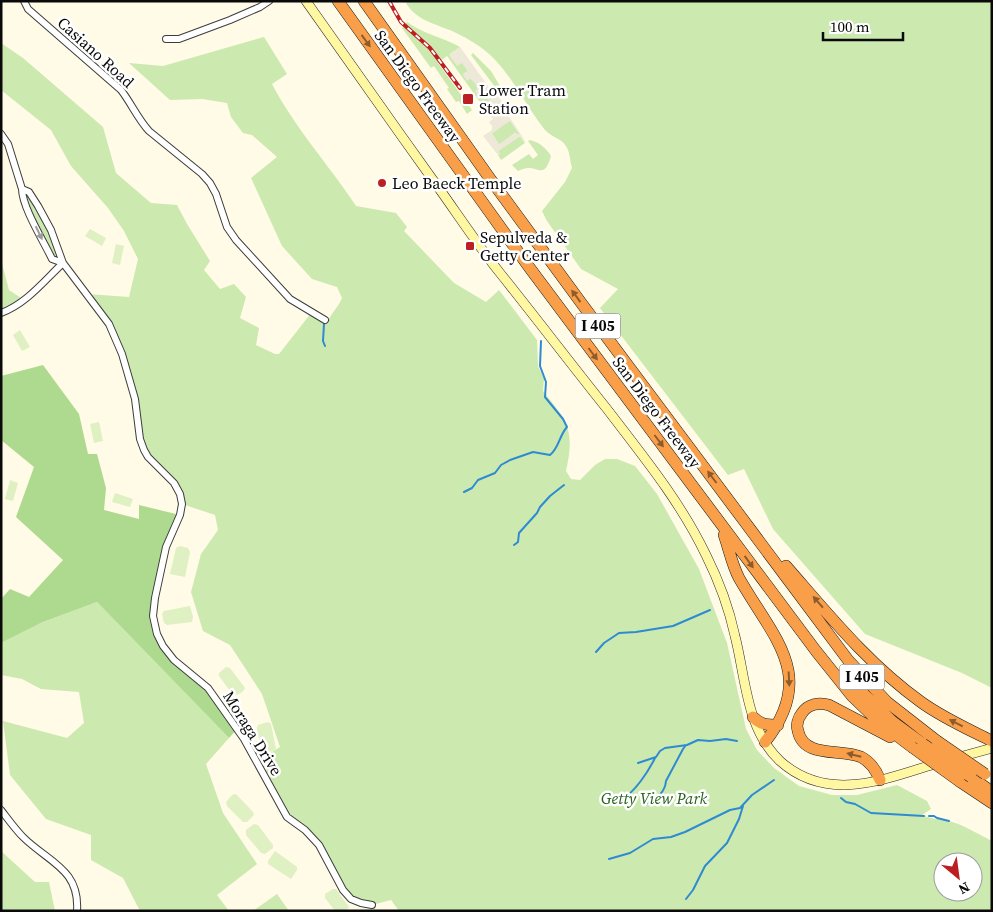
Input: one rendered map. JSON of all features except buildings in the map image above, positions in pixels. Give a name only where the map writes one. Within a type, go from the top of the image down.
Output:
[{"type":"highway","name":"San Diego Freeway","points":[[338,1],[583,341],[816,651],[852,696],[879,722],[925,744],[981,776]]},
{"type":"highway","name":"San Diego Freeway","points":[[364,1],[582,304],[862,676],[893,707],[959,781],[992,803]]},
{"type":"highway","points":[[734,507],[877,667],[898,685],[935,711],[992,741]]},
{"type":"highway","points":[[721,524],[738,576],[787,661],[790,682],[789,697],[778,725],[765,742]]},
{"type":"highway","points":[[880,780],[872,766],[860,756],[816,749],[806,745],[799,737],[797,728],[799,717],[804,710],[817,704],[829,705],[925,744]]},
{"type":"highway","points":[[753,717],[761,724],[778,725]]},
{"type":"highway","points":[[981,776],[992,785]]},
{"type":"highway","points":[[981,776],[992,792]]},
{"type":"main road","points":[[306,1],[490,260],[649,463],[678,503],[708,559],[726,604],[738,647],[753,717],[765,742],[775,755],[789,767],[814,780],[845,786],[880,780],[992,748]]},
{"type":"street","name":"Casiano Road","points":[[24,1],[28,9],[121,90],[141,123],[149,131],[210,182],[231,234],[290,299],[326,320]]},
{"type":"street","points":[[166,39],[179,39],[248,13],[269,1]]},
{"type":"street","name":"Moraga Drive","points":[[1,134],[8,144],[22,189],[22,196],[52,259],[63,263]]},
{"type":"street","name":"Moraga Drive","points":[[22,189],[29,192],[38,206],[51,230],[63,263],[109,324],[122,354],[135,399],[140,439],[144,450],[148,457],[174,483],[180,494],[182,504],[180,515],[166,547],[155,598],[153,616],[162,646],[174,660],[208,688],[244,739],[288,817],[305,830],[319,845],[343,890],[351,898],[361,903],[372,905]]},
{"type":"street","points":[[1,313],[24,300],[63,263]]},
{"type":"street","points":[[1,810],[23,838],[64,870],[74,886],[78,898],[77,911]]},
{"type":"green space","points":[[405,1],[992,1],[992,688],[962,673],[865,634],[773,529],[744,469],[728,475],[600,308],[618,289],[581,269],[547,221],[542,211],[565,182],[572,168],[566,146],[545,130],[507,74],[490,54],[462,36],[419,17]]},
{"type":"green space","points":[[407,22],[420,30],[460,47],[450,54],[462,62],[468,71],[463,74],[475,83],[479,96],[484,93],[490,101],[483,106],[447,56],[438,63],[472,110],[467,114],[459,101],[456,102],[447,89],[449,88],[434,66],[431,68],[402,28]]},
{"type":"green space","name":"Getty View Park","points":[[264,37],[287,74],[272,84],[291,116],[356,206],[396,213],[407,227],[404,231],[454,283],[486,302],[499,290],[537,340],[538,366],[544,379],[543,391],[564,419],[567,427],[570,446],[566,471],[571,479],[580,480],[595,465],[605,459],[617,459],[635,466],[657,494],[699,569],[727,643],[746,729],[757,750],[774,768],[799,786],[832,795],[857,795],[897,785],[927,801],[931,809],[922,815],[966,827],[992,841],[992,911],[399,911],[391,900],[372,905],[351,898],[319,845],[287,817],[256,762],[280,747],[262,694],[230,645],[203,631],[191,592],[201,554],[218,530],[215,515],[182,504],[180,494],[144,450],[135,399],[109,324],[87,294],[129,297],[138,259],[124,231],[108,208],[71,166],[51,130],[1,90],[1,43],[23,58],[103,127],[116,173],[151,203],[177,205],[210,261],[204,270],[220,289],[234,284],[246,297],[240,318],[259,328],[256,345],[279,354],[312,312],[327,320],[342,298],[337,287],[312,279],[282,246],[251,178],[277,157],[252,135],[243,133],[231,117],[227,103],[202,99],[170,100],[129,63],[163,66]]},
{"type":"green space","points":[[473,53],[491,71],[500,86],[495,87],[471,55]]},
{"type":"green space","points":[[510,120],[520,134],[515,133],[499,145],[491,134]]},
{"type":"green space","points":[[520,136],[525,143],[501,160],[498,151]]},
{"type":"green space","points":[[530,140],[545,148],[549,153],[551,156],[548,164],[542,170],[525,168],[518,171],[512,165],[529,154],[533,159],[538,155],[528,141]]},
{"type":"green space","points":[[22,189],[38,206],[63,263],[52,259],[38,232]]},
{"type":"green space","points":[[90,229],[106,238],[102,246],[85,236]]},
{"type":"green space","points":[[116,244],[124,246],[120,265],[112,263]]},
{"type":"green space","points":[[1,260],[9,290],[24,300],[1,313]]},
{"type":"green space","points":[[20,330],[30,347],[22,351],[13,335]]},
{"type":"green space","points":[[43,365],[79,414],[88,454],[97,454],[106,488],[104,510],[139,519],[139,505],[180,515],[166,547],[153,616],[163,646],[208,688],[237,729],[229,738],[97,602],[43,622],[1,643],[1,599],[10,589],[29,597],[63,560],[16,517],[34,467],[1,440],[1,376]]},
{"type":"green space","points":[[99,422],[103,441],[94,443],[90,424]]},
{"type":"green space","points":[[10,480],[18,483],[13,501],[5,499]]},
{"type":"green space","points":[[115,493],[133,499],[130,507],[112,502]]},
{"type":"green space","points":[[180,546],[188,548],[190,552],[185,577],[170,574],[176,548]]},
{"type":"green space","points":[[97,602],[229,738],[206,764],[223,813],[257,864],[217,895],[229,911],[140,911],[123,878],[91,860],[91,835],[46,819],[10,775],[3,721],[67,738],[84,723],[79,692],[41,689],[22,679],[1,675],[1,643],[43,622]]},
{"type":"green space","points":[[190,606],[193,617],[192,622],[167,625],[164,623],[162,614],[164,611]]},
{"type":"green space","points":[[226,667],[230,668],[245,688],[237,695],[233,695],[219,676],[219,673]]},
{"type":"green space","points":[[268,722],[271,724],[276,749],[264,753],[261,751],[257,728],[258,725]]},
{"type":"green space","points":[[236,794],[253,812],[254,815],[247,822],[243,822],[227,806],[226,802],[232,795]]},
{"type":"green space","points":[[254,824],[258,825],[273,845],[273,848],[265,854],[261,853],[246,835],[246,830]]},
{"type":"green space","points":[[1,851],[35,882],[49,882],[55,911],[1,911]]},
{"type":"green space","points":[[275,851],[297,867],[291,879],[268,864]]},
{"type":"green space","points":[[336,889],[349,907],[346,911],[335,911],[325,898],[325,894]]},
{"type":"green space","points":[[277,894],[289,911],[253,911]]},
{"type":"shaded area","points":[[460,47],[493,93],[495,92],[503,103],[501,105],[526,142],[520,136],[498,151],[500,154],[498,155],[483,136],[492,130],[489,122],[493,119],[483,106],[490,101],[484,93],[479,97],[475,91],[478,88],[471,78],[467,81],[463,75],[468,71],[462,63],[457,66],[449,55]],"holes":[[[510,121],[519,134],[517,135],[516,133],[499,144],[492,133]]]},
{"type":"waterway","points":[[324,324],[323,341],[325,346]]},
{"type":"waterway","points":[[464,492],[472,488],[478,480],[495,473],[501,465],[510,460],[533,452],[550,455],[567,427],[563,419],[545,397],[546,382],[540,366],[541,341]]},
{"type":"waterway","points":[[514,545],[518,542],[519,533],[540,507],[564,485]]},
{"type":"waterway","points":[[596,652],[604,643],[619,633],[673,626],[710,610]]},
{"type":"waterway","points":[[638,763],[656,757],[665,748],[687,745],[698,740],[726,739],[737,741]]},
{"type":"waterway","points":[[645,804],[662,792],[686,745]]},
{"type":"waterway","points":[[621,800],[636,787],[655,758]]},
{"type":"waterway","points":[[609,859],[630,853],[653,839],[671,837],[730,810],[740,808],[752,795],[774,780]]},
{"type":"waterway","points":[[841,798],[871,813],[924,816]]},
{"type":"waterway","points":[[686,899],[693,890],[705,866],[727,843],[743,806]]},
{"type":"waterway","points":[[929,816],[949,821]]},
{"type":"railway","points":[[389,1],[401,22],[430,48],[460,88]]},
{"type":"place","name":"Lower Tram Station","points":[[468,99]]},
{"type":"place","name":"Leo Baeck Temple","points":[[382,183]]},
{"type":"place","name":"Sepulveda & Getty Center","points":[[470,246]]}]
